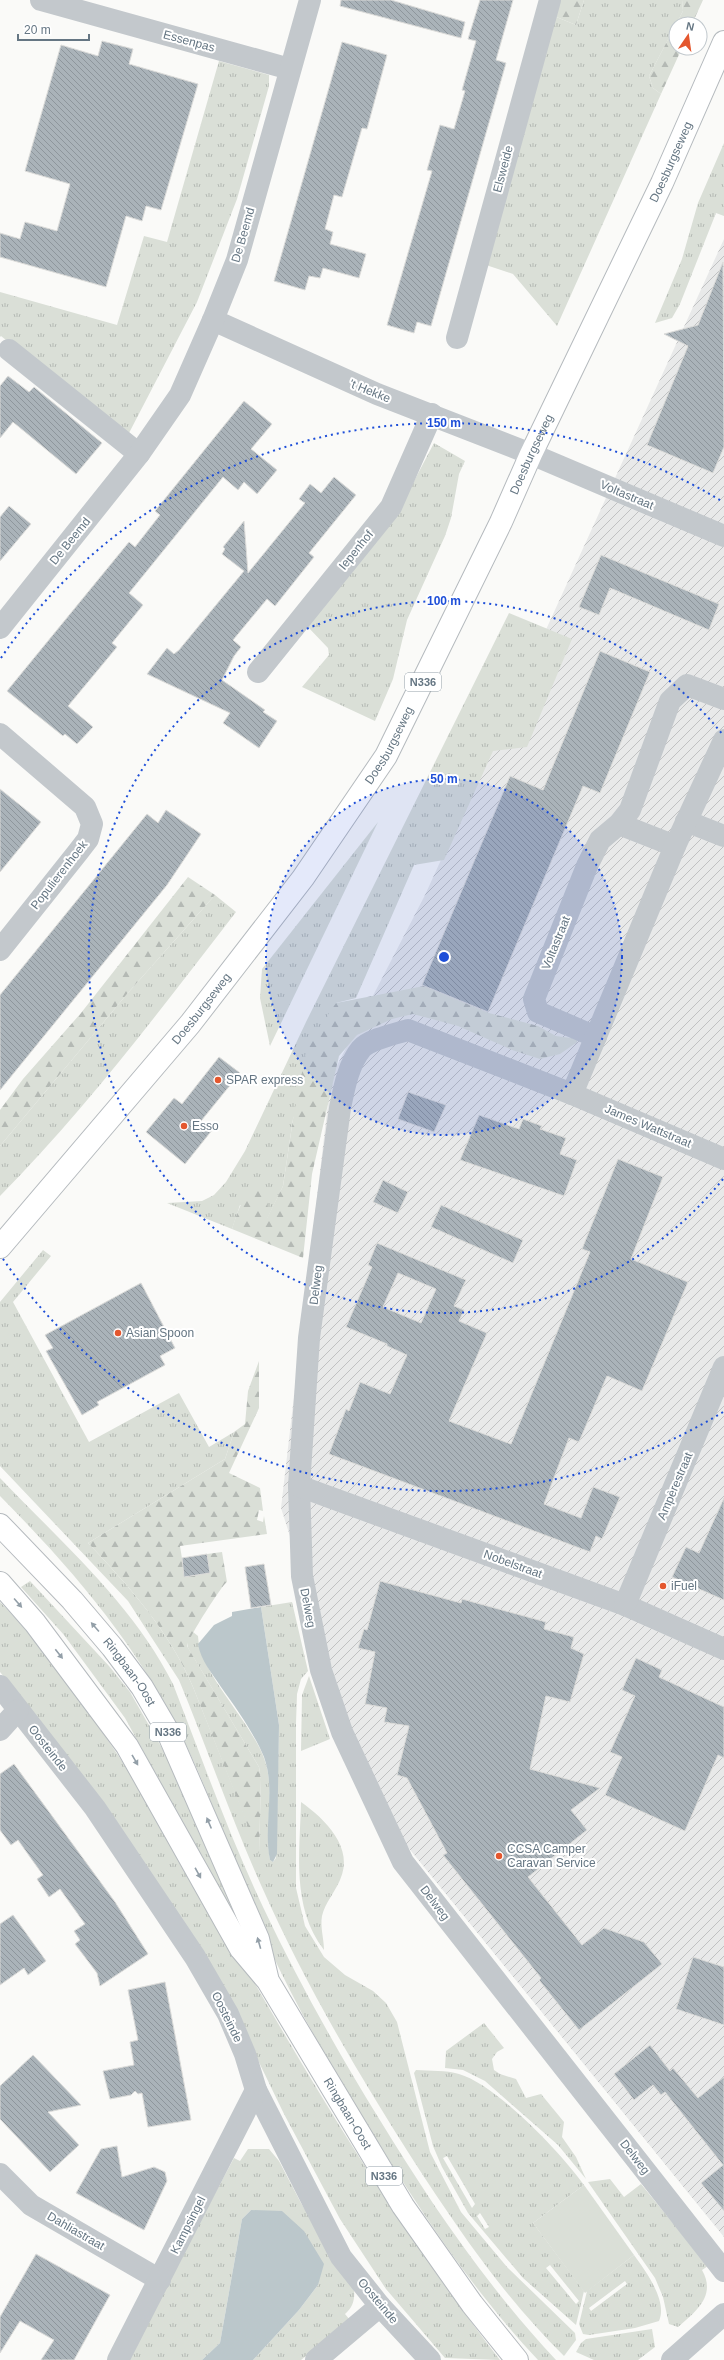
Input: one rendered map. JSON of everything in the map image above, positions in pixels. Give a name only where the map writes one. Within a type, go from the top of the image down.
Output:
[{"type":"main road","name":"Doesburgseweg","points":[[0,1247],[190,1024],[304,878],[383,761],[501,522],[531,454],[662,183],[724,42]]},
{"type":"main road","name":"Ringbaan-Oost","points":[[0,1525],[72,1600],[112,1647],[142,1687],[162,1721],[187,1773],[258,1939],[268,1981]]},
{"type":"main road","name":"Ringbaan-Oost","points":[[0,1583],[35,1623],[127,1746],[241,1949],[268,1981],[403,2206],[472,2304],[517,2360]]},
{"type":"street","name":"Essenpas","points":[[41,0],[290,68]]},
{"type":"street","name":"De Beemd","points":[[0,628],[139,454],[180,395],[213,320],[237,260],[310,0]]},
{"type":"street","name":"Elsweide","points":[[457,338],[550,0]]},
{"type":"street","name":"'t Hekke","points":[[213,320],[342,379],[531,454]]},
{"type":"street","points":[[9,350],[139,454]]},
{"type":"street","name":"Iepenhof","points":[[258,672],[391,507],[432,414]]},
{"type":"street","name":"Voltastraat","points":[[531,454],[724,536]]},
{"type":"street","name":"Voltastraat","points":[[596,1037],[538,1012],[534,999],[587,866],[600,840],[619,824],[630,810],[670,701],[687,685],[724,699]]},
{"type":"street","name":"Populierenhoek","points":[[0,734],[85,807],[92,824],[88,838],[78,852],[0,950]]},
{"type":"street","points":[[572,1094],[686,820],[724,740]]},
{"type":"street","points":[[686,820],[724,836]]},
{"type":"street","points":[[619,824],[675,846]]},
{"type":"street","name":"Delweg","points":[[572,1094],[408,1030],[381,1038],[362,1049],[347,1078],[340,1108],[310,1338],[299,1486],[302,1576],[321,1670],[342,1732],[403,1862],[724,2271]]},
{"type":"street","name":"James Wattstraat","points":[[572,1094],[724,1159]]},
{"type":"street","name":"Ampèrestraat","points":[[625,1604],[724,1367]]},
{"type":"street","name":"Nobelstraat","points":[[299,1486],[625,1604],[724,1649]]},
{"type":"street","name":"Oosteinde","points":[[0,1686],[95,1808],[195,1957],[228,2014],[245,2054],[256,2090],[341,2256],[380,2306],[430,2360]]},
{"type":"street","points":[[0,1730],[18,1710]]},
{"type":"street","name":"Kampsingel","points":[[118,2360],[256,2090]]},
{"type":"street","name":"Dahliastraat","points":[[0,2174],[31,2205],[160,2280]]},
{"type":"street","points":[[316,2360],[380,2306]]},
{"type":"street","points":[[672,2360],[724,2314]]},
{"type":"shaded area","points":[[724,239],[724,2237],[377,1809],[281,1508],[331,1077],[425,895]]},
{"type":"shaded area","points":[[261,1607],[279,1725],[277,1854],[273,1862],[270,1860],[268,1847],[269,1782],[264,1757],[244,1721],[207,1667],[199,1650],[198,1644],[214,1625],[232,1616],[232,1612]]},
{"type":"shaded area","points":[[251,2210],[282,2211],[304,2231],[324,2264],[318,2285],[299,2310],[253,2360],[202,2360],[220,2343],[242,2219]]},
{"type":"green space","points":[[559,0],[584,0],[576,25],[554,16]]},
{"type":"green space","points":[[584,0],[682,0],[683,11],[680,16],[668,16],[668,40],[649,76],[653,88],[661,94],[557,326],[513,274],[486,265],[554,16],[576,25]]},
{"type":"green space","points":[[682,0],[703,0],[696,16],[680,16],[683,11]]},
{"type":"green space","points":[[668,39],[668,56],[678,56],[661,94],[653,88],[649,76]]},
{"type":"green space","points":[[219,61],[269,75],[269,86],[237,199],[197,302],[129,433],[86,404],[1,336],[0,337],[0,292],[117,325],[144,236],[167,242]]},
{"type":"green space","points":[[724,143],[724,216],[716,213],[680,304],[672,318],[655,323],[682,259],[698,203]]},
{"type":"green space","points":[[434,443],[465,461],[459,474],[451,518],[445,536],[407,620],[393,679],[375,721],[302,687],[329,655],[328,648],[306,625],[403,502]]},
{"type":"green space","points":[[509,613],[572,639],[527,747],[493,751],[444,860],[414,865],[356,998],[336,1003],[293,1119],[283,1186],[267,1219],[240,1205],[232,1229],[167,1203],[202,1201],[214,1195],[226,1182],[245,1151],[306,1022]]},
{"type":"green space","points":[[378,822],[270,1046],[260,998],[262,969]]},
{"type":"green space","points":[[188,877],[215,895],[127,994],[0,1146],[0,1110],[23,1079],[81,1013]]},
{"type":"green space","points":[[215,895],[236,912],[151,1022],[93,1093],[63,1129],[0,1196],[0,1146],[127,994]]},
{"type":"green space","points":[[424,986],[489,1013],[538,1026],[556,1036],[578,1039],[576,1043],[560,1054],[540,1059],[512,1050],[458,1026],[413,1014],[392,1019],[357,1035],[339,1056],[312,1174],[303,1258],[232,1229],[242,1202],[250,1192],[262,1184],[268,1201],[267,1218],[283,1186],[293,1119],[307,1046],[336,1003]]},
{"type":"green space","points":[[43,1250],[51,1256],[13,1302],[89,1442],[179,1393],[209,1447],[234,1432],[225,1459],[88,1543],[147,1610],[173,1647],[193,1687],[259,1852],[261,1779],[259,1767],[188,1648],[188,1640],[193,1632],[198,1636],[201,1650],[207,1665],[248,1728],[264,1758],[269,1783],[270,1796],[268,1835],[270,1860],[273,1862],[276,1858],[279,1725],[261,1607],[292,1602],[308,1671],[301,1679],[297,1694],[296,1723],[296,1888],[305,1926],[324,1957],[345,1975],[373,1991],[386,2003],[397,2022],[430,2152],[461,2212],[507,2267],[575,2333],[576,2340],[564,2356],[522,2311],[466,2239],[394,2129],[333,2027],[295,1957],[261,1885],[239,1834],[179,1680],[128,1601],[0,1466],[0,1302]]},
{"type":"green space","points":[[259,1361],[259,1408],[229,1473],[260,1488],[263,1511],[259,1510],[257,1520],[263,1522],[264,1516],[267,1534],[180,1546],[185,1577],[209,1573],[207,1554],[222,1552],[227,1582],[205,1613],[187,1646],[259,1767],[261,1779],[259,1854],[184,1667],[173,1647],[147,1610],[88,1543],[225,1459],[234,1432],[245,1424],[248,1391]]},
{"type":"green space","points":[[0,1478],[94,1575],[138,1627],[157,1655],[173,1684],[216,1797],[263,1907],[289,1961],[332,2040],[398,2149],[439,2212],[506,2303],[556,2360],[538,2360],[492,2307],[450,2252],[392,2166],[318,2043],[281,1972],[258,1922],[219,1821],[198,1772],[169,1711],[149,1677],[104,1613],[80,1583],[0,1496]]},
{"type":"green space","points":[[30,1581],[109,1666],[130,1692],[163,1750],[255,1947],[249,1949],[194,1852],[159,1780],[125,1718],[64,1635],[21,1587]]},
{"type":"green space","points":[[0,1602],[30,1635],[48,1658],[127,1768],[198,1883],[292,2047],[376,2184],[436,2273],[500,2360],[445,2358],[386,2289],[340,2219],[284,2114],[254,2052],[37,1717],[0,1672]]},
{"type":"green space","points":[[309,1676],[330,1739],[301,1751],[302,1695]]},
{"type":"green space","points":[[301,1802],[328,1826],[341,1846],[344,1857],[344,1868],[340,1880],[325,1907],[322,1916],[321,1924],[324,1950],[313,1933],[306,1916],[302,1897],[299,1859]]},
{"type":"green space","points":[[484,2023],[504,2048],[497,2052],[492,2059],[494,2070],[500,2074],[516,2079],[526,2098],[541,2094],[564,2122],[562,2137],[576,2157],[586,2179],[558,2145],[485,2081],[463,2070],[445,2068],[446,2051]]},
{"type":"green space","points":[[416,2070],[443,2071],[459,2074],[491,2091],[544,2139],[574,2171],[584,2185],[533,2223],[584,2291],[576,2325],[523,2278],[468,2213],[442,2167],[433,2146],[414,2073]],"holes":[[[447,2156],[475,2204],[472,2208],[443,2158]],[[480,2213],[489,2227],[485,2229],[477,2216]],[[550,2265],[579,2301],[576,2304],[546,2268]]]},
{"type":"green space","points":[[248,2149],[269,2149],[279,2161],[301,2203],[354,2289],[353,2303],[345,2314],[350,2320],[301,2360],[253,2360],[299,2310],[318,2285],[251,2210],[242,2219],[220,2343],[202,2360],[126,2360],[234,2158],[240,2161]]},
{"type":"green space","points":[[610,2179],[624,2197],[641,2184],[708,2266],[702,2270],[706,2279],[707,2288],[702,2303],[678,2327],[669,2324],[663,2297],[655,2278],[588,2182]]},
{"type":"green space","points":[[584,2185],[634,2255],[585,2293],[533,2223]]},
{"type":"green space","points":[[634,2255],[649,2277],[658,2295],[661,2313],[659,2321],[635,2328],[589,2335],[583,2334],[579,2324],[587,2291]],"holes":[[[625,2281],[627,2284],[591,2311],[589,2308]]]},
{"type":"green space","points":[[652,2329],[655,2347],[638,2360],[594,2360],[576,2352],[581,2343],[586,2339]]},
{"type":"building","points":[[341,0],[391,0],[465,22],[461,38],[340,6]]},
{"type":"building","points":[[480,0],[513,0],[496,60],[506,63],[431,326],[417,322],[414,333],[387,325],[432,171],[427,170],[440,125],[454,129],[465,91],[462,90],[476,41],[468,39]]},
{"type":"building","points":[[102,41],[133,49],[129,64],[198,84],[161,210],[146,206],[142,221],[126,216],[106,287],[0,257],[0,233],[20,239],[25,222],[57,231],[70,184],[25,171],[61,45],[98,56]]},
{"type":"building","points":[[342,42],[387,55],[367,129],[362,128],[342,197],[334,195],[325,229],[333,232],[330,244],[366,254],[359,278],[323,268],[320,278],[309,276],[305,290],[274,281]]},
{"type":"building","points":[[723,262],[724,447],[713,473],[647,445],[688,346],[664,334],[698,325]]},
{"type":"building","points":[[8,376],[29,392],[34,387],[102,443],[76,474],[13,422],[0,438],[0,386]]},
{"type":"building","points":[[244,401],[272,424],[251,449],[277,470],[257,494],[244,482],[238,490],[223,477],[129,593],[143,605],[112,643],[117,647],[68,706],[93,727],[77,744],[65,734],[63,736],[7,691],[129,542],[135,547],[160,515],[155,511]]},
{"type":"building","points":[[334,477],[356,495],[309,553],[314,557],[275,606],[267,599],[233,640],[241,647],[234,656],[222,680],[265,710],[263,712],[277,721],[259,748],[223,723],[230,713],[147,674],[167,648],[174,654],[179,650],[244,571],[222,554],[225,549],[223,547],[244,521],[248,573],[305,503],[299,499],[310,484],[321,493]]},
{"type":"building","points":[[9,506],[31,524],[0,561],[0,517]]},
{"type":"building","points":[[601,555],[719,604],[709,630],[610,588],[599,615],[579,607]]},
{"type":"building","points":[[600,651],[650,672],[600,793],[583,786],[488,1012],[422,985],[510,776],[543,790]]},
{"type":"building","points":[[0,789],[41,822],[0,872]]},
{"type":"building","points":[[166,810],[201,834],[167,885],[0,1090],[0,995],[147,814],[158,823]]},
{"type":"building","points":[[219,1057],[240,1073],[201,1121],[213,1129],[185,1164],[146,1132],[174,1098],[182,1104]]},
{"type":"building","points":[[408,1092],[446,1105],[434,1132],[398,1119]]},
{"type":"building","points":[[479,1115],[519,1129],[523,1119],[542,1126],[540,1129],[566,1138],[560,1154],[577,1160],[564,1196],[460,1160]]},
{"type":"building","points":[[618,1159],[663,1177],[631,1259],[688,1282],[642,1391],[607,1376],[579,1442],[569,1438],[544,1504],[581,1518],[593,1487],[620,1497],[602,1539],[596,1536],[590,1552],[329,1454],[346,1409],[349,1411],[360,1382],[390,1394],[407,1355],[387,1346],[387,1344],[346,1327],[372,1267],[368,1265],[377,1243],[466,1280],[454,1306],[464,1310],[459,1321],[487,1333],[449,1421],[511,1444],[590,1252],[582,1249]],"holes":[[[398,1273],[436,1289],[421,1323],[383,1307]]]},
{"type":"building","points":[[383,1180],[408,1192],[398,1213],[373,1202]]},
{"type":"building","points":[[441,1205],[523,1240],[513,1263],[431,1227]]},
{"type":"building","points":[[141,1283],[175,1348],[160,1356],[165,1365],[97,1402],[99,1405],[82,1415],[46,1351],[53,1348],[45,1335]]},
{"type":"building","points":[[724,1498],[724,1600],[672,1577],[686,1547],[699,1553]]},
{"type":"building","points":[[207,1554],[210,1573],[184,1577],[182,1558]]},
{"type":"building","points":[[264,1564],[271,1605],[251,1608],[245,1567]]},
{"type":"building","points":[[380,1581],[461,1603],[462,1599],[546,1622],[544,1629],[574,1637],[571,1648],[584,1654],[570,1702],[546,1696],[530,1769],[600,1788],[571,1810],[587,1830],[528,1877],[582,1945],[604,1928],[644,1942],[662,1964],[579,2030],[539,1980],[541,1978],[443,1855],[447,1853],[407,1778],[397,1775],[409,1726],[384,1722],[387,1708],[365,1704],[375,1652],[358,1648],[364,1629],[367,1630]]},
{"type":"building","points":[[636,1658],[662,1670],[659,1677],[724,1707],[724,1758],[718,1755],[685,1831],[605,1795],[622,1757],[610,1752],[635,1696],[622,1690]]},
{"type":"building","points":[[14,1764],[115,1902],[148,1954],[100,1986],[97,1973],[75,1944],[80,1940],[74,1931],[85,1924],[60,1889],[49,1897],[37,1879],[43,1875],[18,1840],[11,1845],[0,1830],[0,1774]]},
{"type":"building","points":[[13,1915],[46,1961],[28,1975],[24,1968],[0,1985],[0,1924]]},
{"type":"building","points":[[693,1957],[724,1967],[724,2025],[676,2009]]},
{"type":"building","points":[[165,1982],[191,2120],[148,2127],[142,2093],[138,2094],[135,2091],[131,2095],[110,2099],[103,2071],[134,2065],[130,2042],[138,2040],[128,1990]]},
{"type":"building","points":[[650,2045],[670,2071],[673,2068],[698,2098],[724,2077],[724,2211],[701,2183],[723,2165],[665,2092],[661,2095],[653,2085],[634,2100],[614,2074]]},
{"type":"building","points":[[33,2055],[81,2105],[48,2112],[79,2145],[50,2172],[0,2119],[0,2086]]},
{"type":"building","points":[[117,2146],[122,2177],[154,2167],[165,2172],[167,2181],[144,2230],[76,2193],[101,2149]]},
{"type":"building","points":[[36,2254],[110,2295],[74,2360],[41,2360],[54,2340],[20,2321],[0,2353],[0,2317]]},
{"type":"place","name":"SPAR express","points":[[218,1080]]},
{"type":"place","name":"Esso","points":[[184,1126]]},
{"type":"place","name":"Asian Spoon","points":[[118,1333]]},
{"type":"place","name":"iFuel","points":[[663,1586]]},
{"type":"place","name":"CCSA Camper Caravan Service","points":[[499,1856]]}]
